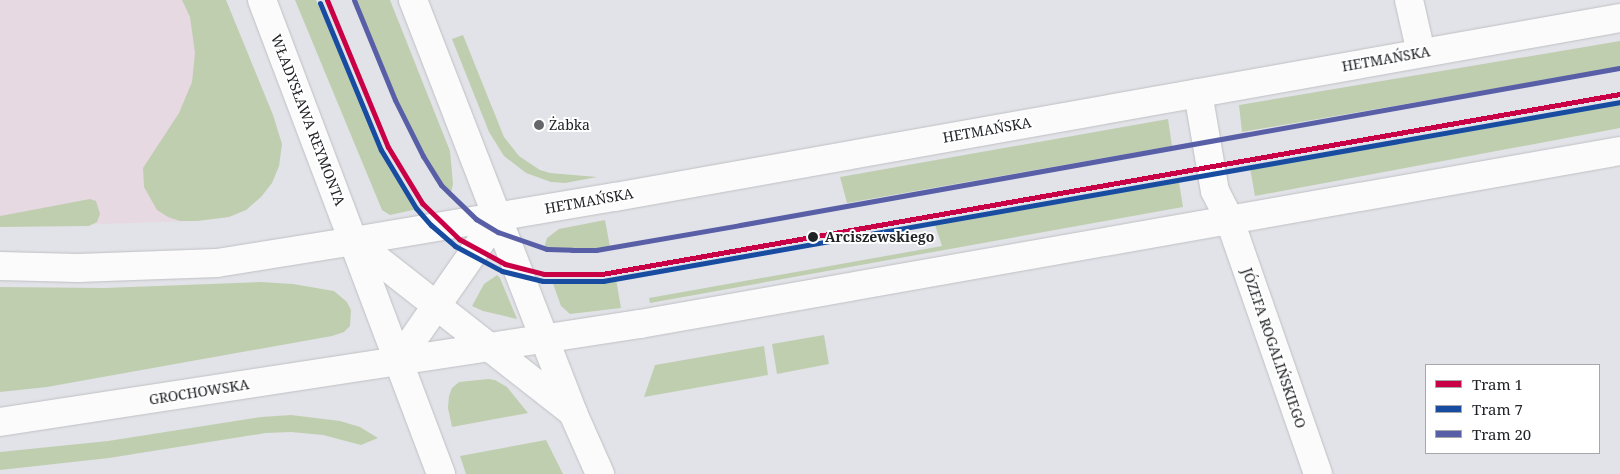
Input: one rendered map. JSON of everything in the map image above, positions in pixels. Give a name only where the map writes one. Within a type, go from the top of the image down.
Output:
[{"type":"main road","name":"WŁADYSŁAWA REYMONTA","points":[[262,0],[441,474]]},
{"type":"main road","points":[[413,0],[573,414],[600,474]]},
{"type":"main road","points":[[1410,0],[1421,53]]},
{"type":"main road","name":"HETMAŃSKA","points":[[354,241],[1620,18]]},
{"type":"main road","name":"JÓZEFA ROGALIŃSKIEGO","points":[[1198,93],[1215,191],[1230,221],[1318,474]]},
{"type":"main road","points":[[398,361],[545,338],[1230,221],[1620,151]]},
{"type":"main road","points":[[398,361],[498,217]]},
{"type":"main road","points":[[0,266],[78,268],[216,263],[354,241],[573,414]]},
{"type":"main road","name":"GROCHOWSKA","points":[[0,422],[398,361]]},
{"type":"shaded area","points":[[0,0],[226,0],[273,115],[282,144],[279,166],[272,183],[261,197],[246,210],[229,217],[197,221],[0,227]]},
{"type":"green space","points":[[182,0],[226,0],[273,115],[282,144],[279,166],[272,183],[261,197],[246,210],[229,217],[180,221],[168,217],[157,210],[144,187],[143,168],[179,113],[192,82],[195,53],[190,17]]},
{"type":"green space","points":[[295,0],[316,0],[389,168],[417,209],[390,215],[382,210]]},
{"type":"green space","points":[[356,0],[390,0],[450,151],[453,184],[450,198],[435,180],[412,139]]},
{"type":"green space","points":[[463,35],[504,137],[519,156],[540,170],[550,173],[597,177],[565,183],[551,182],[526,173],[504,156],[489,132],[452,39]]},
{"type":"green space","points":[[1620,41],[1620,67],[1242,132],[1239,105]]},
{"type":"green space","points":[[1620,101],[1620,128],[1255,196],[1250,168]]},
{"type":"green space","points":[[1168,119],[1172,146],[847,203],[840,177]]},
{"type":"green space","points":[[1179,182],[1183,207],[650,303],[649,298],[942,246],[935,225]]},
{"type":"green space","points":[[90,199],[96,201],[100,214],[97,222],[89,226],[0,227],[0,216]]},
{"type":"green space","points":[[605,220],[610,247],[575,250],[544,248],[547,238],[559,229]]},
{"type":"green space","points":[[497,275],[517,319],[483,311],[472,306],[484,284]]},
{"type":"green space","points":[[616,279],[621,308],[570,314],[561,306],[552,281],[585,283]]},
{"type":"green space","points":[[261,282],[293,284],[334,291],[347,302],[351,310],[350,326],[344,332],[332,336],[47,387],[0,392],[0,287],[104,288]]},
{"type":"green space","points":[[824,335],[829,364],[777,374],[772,344]]},
{"type":"green space","points":[[764,346],[768,375],[644,397],[655,365]]},
{"type":"green space","points":[[495,380],[507,387],[528,413],[452,427],[448,408],[452,388],[459,382]]},
{"type":"green space","points":[[291,415],[340,421],[360,427],[378,438],[361,445],[323,435],[291,432],[266,433],[109,458],[0,470],[0,452],[108,441],[261,417]]},
{"type":"green space","points":[[546,440],[563,474],[466,474],[460,456]]},
{"type":"tram line","name":"1","points":[[327,0],[388,147],[422,203],[459,239],[505,264],[544,274],[602,274],[1620,94]]},
{"type":"tram line","name":"20","points":[[354,0],[395,100],[423,156],[441,185],[476,219],[498,232],[547,249],[596,250],[1619,68]]},
{"type":"tram line","name":"7","points":[[320,3],[381,150],[416,208],[431,225],[455,246],[502,271],[543,281],[603,281],[1620,102]]},
{"type":"place","name":"Żabka","points":[[539,125]]},
{"type":"place","name":"Arciszewskiego","points":[[813,237]]}]
